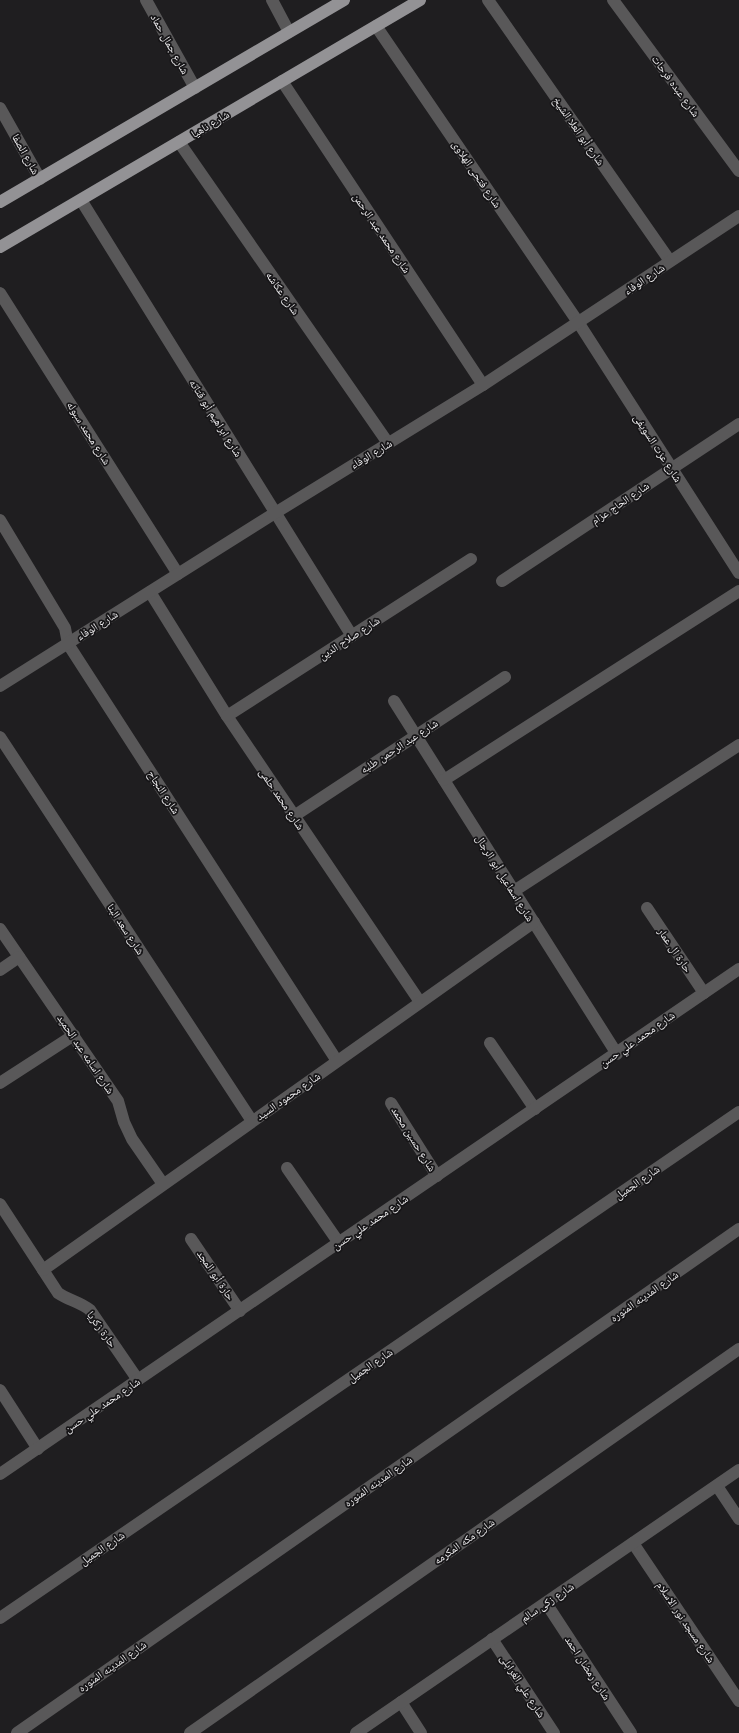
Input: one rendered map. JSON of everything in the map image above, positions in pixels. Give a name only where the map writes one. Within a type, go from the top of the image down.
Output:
[{"type":"main road","points":[[0,202],[344,0]]},
{"type":"main road","name":"شارع ناهيا","points":[[0,247],[420,0]]},
{"type":"street","name":"شارع جمال حماد","points":[[146,0],[195,88]]},
{"type":"street","points":[[272,0],[289,32]]},
{"type":"street","name":"شارع أبو العلا الشيخ","points":[[488,0],[670,261]]},
{"type":"street","name":"شارع عبده فرحات","points":[[613,0],[739,171]]},
{"type":"street","name":"شارع فتحى الهلاوى","points":[[376,26],[578,322]]},
{"type":"street","name":"شارع محمد عبد الرحمن","points":[[282,81],[483,386]]},
{"type":"street","name":"شارع الصفا","points":[[0,108],[40,179]]},
{"type":"street","name":"شارع عكاشه","points":[[179,142],[388,443]]},
{"type":"street","name":"شارع ابراهيم أبو قتاته","points":[[81,200],[352,636]]},
{"type":"street","name":"شارع الوفاء","points":[[0,686],[275,513],[483,386],[739,216]]},
{"type":"street","name":"شارع محمد سبوله","points":[[0,293],[178,574]]},
{"type":"street","name":"شارع عزت السويفى","points":[[578,322],[739,573]]},
{"type":"street","name":"شارع الحاج عزام","points":[[502,582],[739,424]]},
{"type":"street","name":"شارع النجاح","points":[[0,520],[65,628],[68,644],[337,1061]]},
{"type":"street","name":"شارع صلاح الدين","points":[[227,716],[471,559]]},
{"type":"street","points":[[444,780],[739,591]]},
{"type":"street","name":"شارع محمد حلمى","points":[[150,592],[227,716],[420,1002]]},
{"type":"street","name":"شارع عبد الرحمن طلبه","points":[[294,816],[505,677]]},
{"type":"street","name":"شارع اسماعيل أبو الرجال","points":[[394,701],[617,1054]]},
{"type":"street","name":"شارع سعد البنا","points":[[0,737],[252,1121]]},
{"type":"street","points":[[514,891],[739,745]]},
{"type":"street","name":"حارة ال عمار","points":[[647,908],[704,993]]},
{"type":"street","name":"شارع محمود السيد","points":[[43,1270],[534,922]]},
{"type":"street","name":"شارع اسامه عبد الحميد","points":[[0,930],[74,1035],[118,1101],[124,1122],[132,1139],[163,1184]]},
{"type":"street","points":[[0,970],[19,957]]},
{"type":"street","name":"شارع محمد علي حسن","points":[[0,1474],[617,1054],[739,969]]},
{"type":"street","points":[[0,1083],[74,1035]]},
{"type":"street","points":[[490,1043],[535,1109]]},
{"type":"street","name":"شارع حسين محمد","points":[[391,1103],[437,1176]]},
{"type":"street","name":"شارع الجميل","points":[[0,1618],[739,1112]]},
{"type":"street","points":[[287,1168],[340,1243]]},
{"type":"street","name":"حارة زكريا","points":[[0,1204],[58,1293],[82,1304],[90,1310],[138,1380]]},
{"type":"street","name":"شارع المدينه المنوره","points":[[17,1733],[739,1229]]},
{"type":"street","name":"حارة أبو المجد","points":[[191,1239],[240,1311]]},
{"type":"street","name":"شارع مكه المكرمه","points":[[190,1733],[739,1349]]},
{"type":"street","points":[[0,1390],[38,1449]]},
{"type":"street","name":"شارع زكى سالم","points":[[356,1733],[739,1470]]},
{"type":"street","points":[[716,1486],[739,1519]]},
{"type":"street","name":"شارع مسجد نور الاسلام","points":[[633,1543],[739,1701]]},
{"type":"street","name":"شارع رمضان احمد","points":[[546,1603],[631,1733]]},
{"type":"street","name":"شارع علي الغرابلى","points":[[492,1639],[554,1733]]},
{"type":"street","points":[[400,1702],[421,1733]]}]
